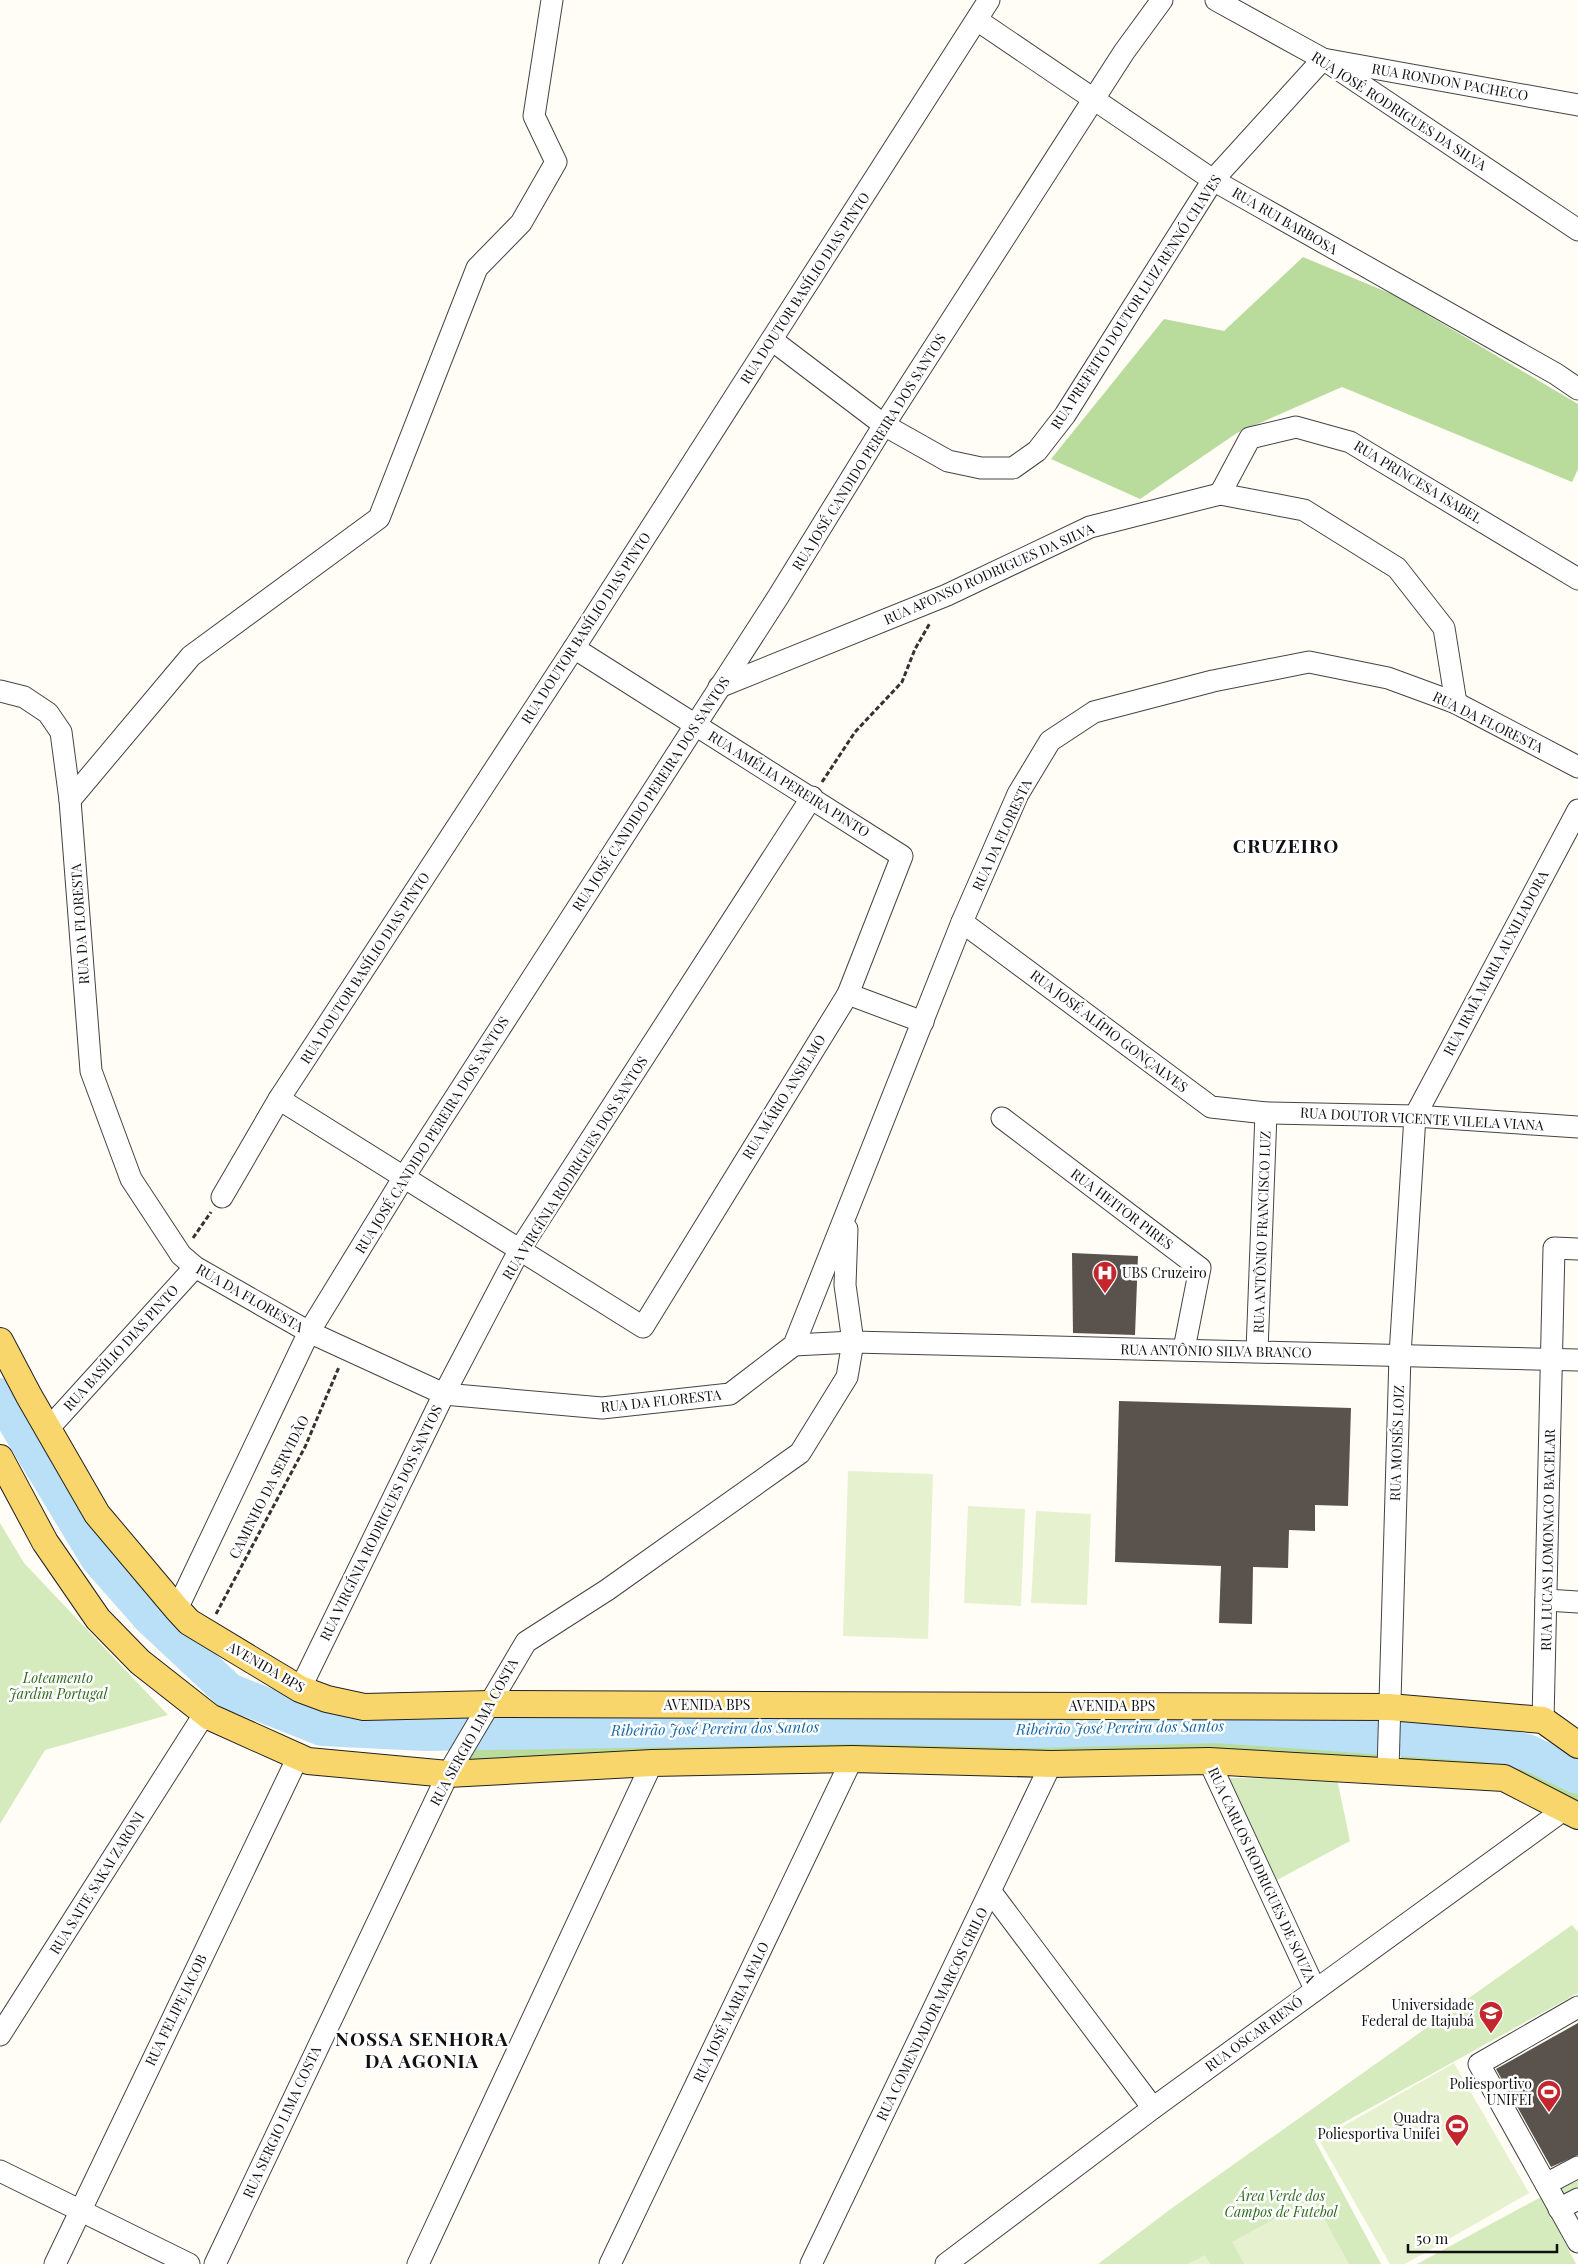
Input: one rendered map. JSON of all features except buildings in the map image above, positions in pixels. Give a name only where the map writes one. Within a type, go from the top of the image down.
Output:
[{"type":"main road","name":"AVENIDA BPS","points":[[0,1341],[97,1514],[177,1609],[189,1622],[300,1689],[327,1699],[364,1707],[488,1706],[1389,1712],[1543,1720]]},
{"type":"main road","points":[[0,1458],[8,1490],[98,1619],[199,1722],[308,1761],[450,1770],[852,1759],[1052,1764],[1388,1758],[1504,1778],[1572,1813]]},
{"type":"main road","points":[[1543,1720],[1578,1745]]},
{"type":"street","points":[[70,800],[191,656],[379,518],[477,268],[521,223],[556,162],[534,116],[552,0]]},
{"type":"street","name":"RUA DOUTOR BASÍLIO DIAS PINTO","points":[[222,1197],[279,1100],[574,648],[989,0]]},
{"type":"street","name":"RUA JOSÉ CANDIDO PEREIRA DOS SANTOS","points":[[177,1609],[309,1332],[404,1177],[778,597],[884,424],[1124,52],[1162,0]]},
{"type":"street","name":"RUA JOSÉ RODRIGUES DA SILVA","points":[[1216,0],[1323,59],[1578,230]]},
{"type":"street","name":"RUA RUI BARBOSA","points":[[977,20],[1095,98],[1213,180],[1556,374],[1578,389]]},
{"type":"street","name":"RUA RONDON PACHECO","points":[[1323,59],[1578,104]]},
{"type":"street","name":"RUA PREFEITO DOUTOR LUIZ RENNÓ CHAVES","points":[[772,340],[884,424],[948,461],[981,468],[1013,468],[1038,451],[1065,415],[1213,180],[1323,59]]},
{"type":"street","name":"RUA PRINCESA ISABEL","points":[[1220,494],[1250,438],[1296,427],[1350,442],[1578,579]]},
{"type":"street","name":"RUA AFONSO RODRIGUES DA SILVA","points":[[719,687],[947,595],[1090,526],[1220,494],[1304,510],[1397,568],[1444,628],[1456,703]]},
{"type":"street","name":"RUA AMÉLIA PEREIRA PINTO","points":[[574,648],[812,797],[902,856]]},
{"type":"street","name":"RUA DA FLORESTA","points":[[0,691],[24,697],[48,713],[61,732],[70,800],[91,1071],[131,1179],[188,1261],[309,1332],[444,1394],[602,1408],[730,1394],[794,1345],[962,922],[1018,794],[1050,741],[1094,712],[1213,681],[1309,662],[1388,678],[1456,703],[1578,767]]},
{"type":"street","name":"RUA VIRGÍNIA RODRIGUES DOS SANTOS","points":[[300,1689],[444,1394],[520,1249],[812,797]]},
{"type":"street","name":"RUA IRMÃ MARIA AUXILIADORA","points":[[1415,1116],[1578,810]]},
{"type":"street","name":"RUA MÁRIO ANSELMO","points":[[520,1249],[642,1327],[848,994],[902,856]]},
{"type":"street","name":"RUA JOSÉ ALÍPIO GONÇALVES","points":[[962,922],[1211,1107],[1266,1113]]},
{"type":"street","points":[[848,994],[923,1022]]},
{"type":"street","points":[[279,1100],[520,1249]]},
{"type":"street","name":"RUA DOUTOR VICENTE VILELA VIANA","points":[[1266,1113],[1415,1116],[1578,1127]]},
{"type":"street","name":"RUA ANTÔNIO FRANCISCO LUZ","points":[[1258,1351],[1266,1113]]},
{"type":"street","name":"RUA MOISÉS LOIZ","points":[[1388,1758],[1400,1356],[1415,1116]]},
{"type":"street","name":"RUA HEITOR PIRES","points":[[1002,1118],[1200,1268],[1184,1350]]},
{"type":"street","name":"RUA SERGIO LIMA COSTA","points":[[215,2264],[450,1770],[526,1642],[607,1590],[800,1453],[847,1377],[853,1342],[845,1285],[847,1214]]},
{"type":"street","name":"RUA LUCAS LOMONACO BACELAR","points":[[1543,1720],[1554,1248],[1578,1249]]},
{"type":"street","name":"RUA BASÍLIO DIAS PINTO","points":[[48,1429],[188,1261]]},
{"type":"street","points":[[794,1345],[853,1342]]},
{"type":"street","name":"RUA ANTÔNIO SILVA BRANCO","points":[[853,1342],[1578,1360]]},
{"type":"street","points":[[1546,1600],[1578,1602]]},
{"type":"street","name":"RUA SAITE SAKAI ZARONI","points":[[0,2035],[199,1722]]},
{"type":"street","name":"RUA FELIPE JACOB","points":[[55,2264],[298,1757]]},
{"type":"street","name":"RUA JOSÉ MARIA AFALO","points":[[610,2264],[852,1759]]},
{"type":"street","name":"RUA CARLOS RODRIGUES DE SOUZA","points":[[1209,1761],[1315,1989]]},
{"type":"street","points":[[418,2264],[652,1763]]},
{"type":"street","name":"RUA COMENDADOR MARCOS GRILO","points":[[812,2264],[1052,1764]]},
{"type":"street","name":"RUA OSCAR RENÓ","points":[[946,2264],[1315,1989],[1572,1813]]},
{"type":"street","points":[[991,1892],[1153,2108]]},
{"type":"street","points":[[1578,2007],[1479,2064],[1578,2242]]},
{"type":"street","points":[[1546,2184],[1578,2167]]},
{"type":"street","points":[[0,2171],[189,2264]]},
{"type":"street","points":[[1559,2209],[1578,2199]]},
{"type":"path","points":[[812,797],[855,732],[902,682],[914,650],[947,595]]},
{"type":"path","points":[[188,1261],[222,1197]]},
{"type":"path","name":"CAMINHO DA SERVIDÃO","points":[[206,1632],[304,1447],[347,1349]]},
{"type":"green space","points":[[1303,257],[1394,295],[1578,404],[1578,469],[1572,482],[1342,387],[1237,433],[1140,499],[1051,459],[1164,319],[1224,331]]},
{"type":"green space","points":[[848,1471],[933,1474],[928,1639],[843,1636]]},
{"type":"green space","points":[[968,1506],[1025,1509],[1021,1606],[964,1603]]},
{"type":"green space","points":[[1036,1511],[1091,1514],[1087,1605],[1031,1603]]},
{"type":"green space","name":"Loteamento Jardim Portugal","points":[[0,1523],[24,1563],[168,1715],[45,1750],[0,1824]]},
{"type":"green space","points":[[500,1712],[1377,1717],[1377,1761],[466,1763]]},
{"type":"green space","points":[[1399,1718],[1528,1744],[1578,1768],[1578,1813],[1531,1785],[1401,1763]]},
{"type":"green space","points":[[1229,1778],[1337,1779],[1350,1841],[1277,1880]]},
{"type":"green space","name":"Área Verde dos Campos de Futebol","points":[[1572,1925],[1578,1932],[1578,1993],[1314,2139],[1381,2264],[1098,2264],[1172,2208]]},
{"type":"green space","points":[[1454,2063],[1529,2193],[1405,2264],[1390,2264],[1319,2140]]},
{"type":"green space","points":[[1578,2168],[1578,2198],[1560,2208],[1547,2185]]},
{"type":"green space","points":[[1541,2197],[1576,2264],[1417,2264]]},
{"type":"green space","points":[[1313,2198],[1349,2264],[1244,2264],[1232,2242]]},
{"type":"green space","points":[[1205,2255],[1210,2264],[1188,2264]]},
{"type":"waterway","name":"Ribeirão José Pereira dos Santos","points":[[0,1396],[98,1558],[150,1617],[229,1691],[322,1728],[426,1733],[851,1726],[1037,1730],[1217,1725],[1485,1744],[1527,1752],[1578,1776]]},
{"type":"place","name":"UBS Cruzeiro","points":[[1105,1294]]},
{"type":"place","name":"Universidade Federal de Itajubá","points":[[1491,2034]]},
{"type":"place","name":"Poliesportivo UNIFEI","points":[[1549,2113]]},
{"type":"place","name":"Quadra Poliesportiva Unifei","points":[[1457,2147]]},
{"type":"district","name":"CRUZEIRO","points":[[1286,846]]},
{"type":"district","name":"NOSSA SENHORA DA AGONIA","points":[[422,2050]]}]
